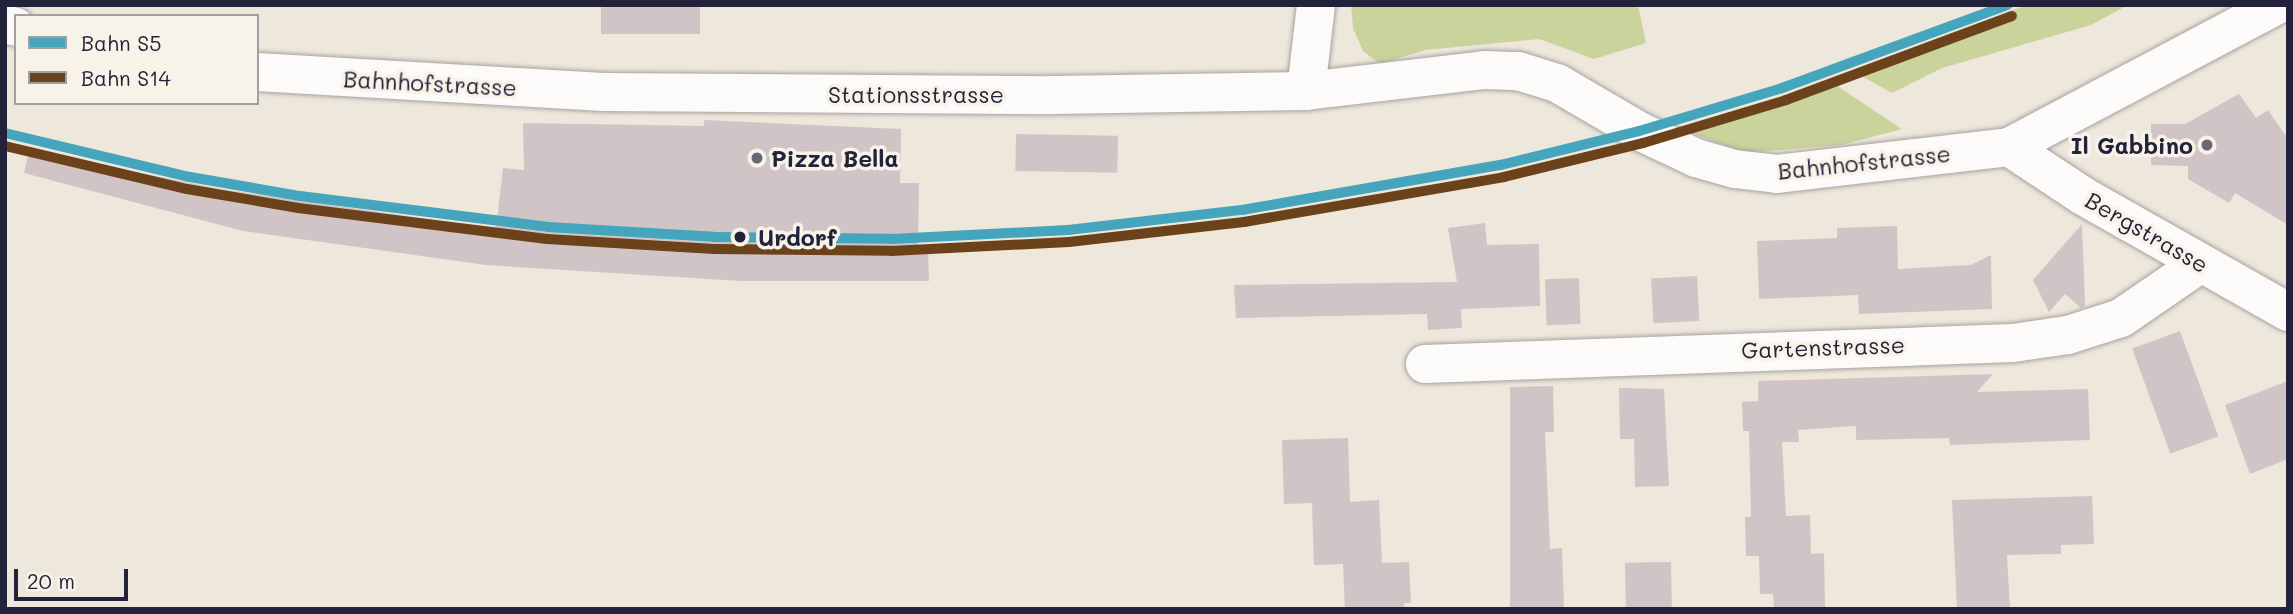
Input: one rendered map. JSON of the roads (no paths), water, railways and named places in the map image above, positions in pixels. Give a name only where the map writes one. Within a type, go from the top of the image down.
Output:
[{"type":"street","points":[[1306,91],[1316,5]]},
{"type":"street","name":"Bahnhofstrasse","points":[[1229,95],[1306,91],[1485,70],[1518,71],[1557,83],[1639,131],[1696,158],[1735,169],[1777,173],[2009,147],[2277,5]]},
{"type":"street","name":"Bahnhofstrasse","points":[[259,72],[603,92]]},
{"type":"street","name":"Stationsstrasse","points":[[603,92],[1229,95]]},
{"type":"street","name":"Bergstrasse","points":[[2009,147],[2083,197],[2288,312]]},
{"type":"street","name":"Gartenstrasse","points":[[1425,364],[2013,342],[2068,335],[2121,318],[2201,262]]},
{"type":"rail line","name":"S5","points":[[5,133],[190,177],[300,196],[548,227],[714,237],[891,239],[1068,230],[1242,210],[1501,165],[1639,131],[1782,88],[2007,5]]},
{"type":"rail line","name":"S14","points":[[5,146],[187,189],[298,208],[547,239],[714,249],[891,251],[1069,242],[1244,222],[1504,177],[1643,143],[1786,100],[2012,16]]},
{"type":"place","name":"Il Gabbino","points":[[2207,145]]},
{"type":"place","name":"Pizza Bella","points":[[757,158]]},
{"type":"place","name":"Urdorf","points":[[740,237]]}]
